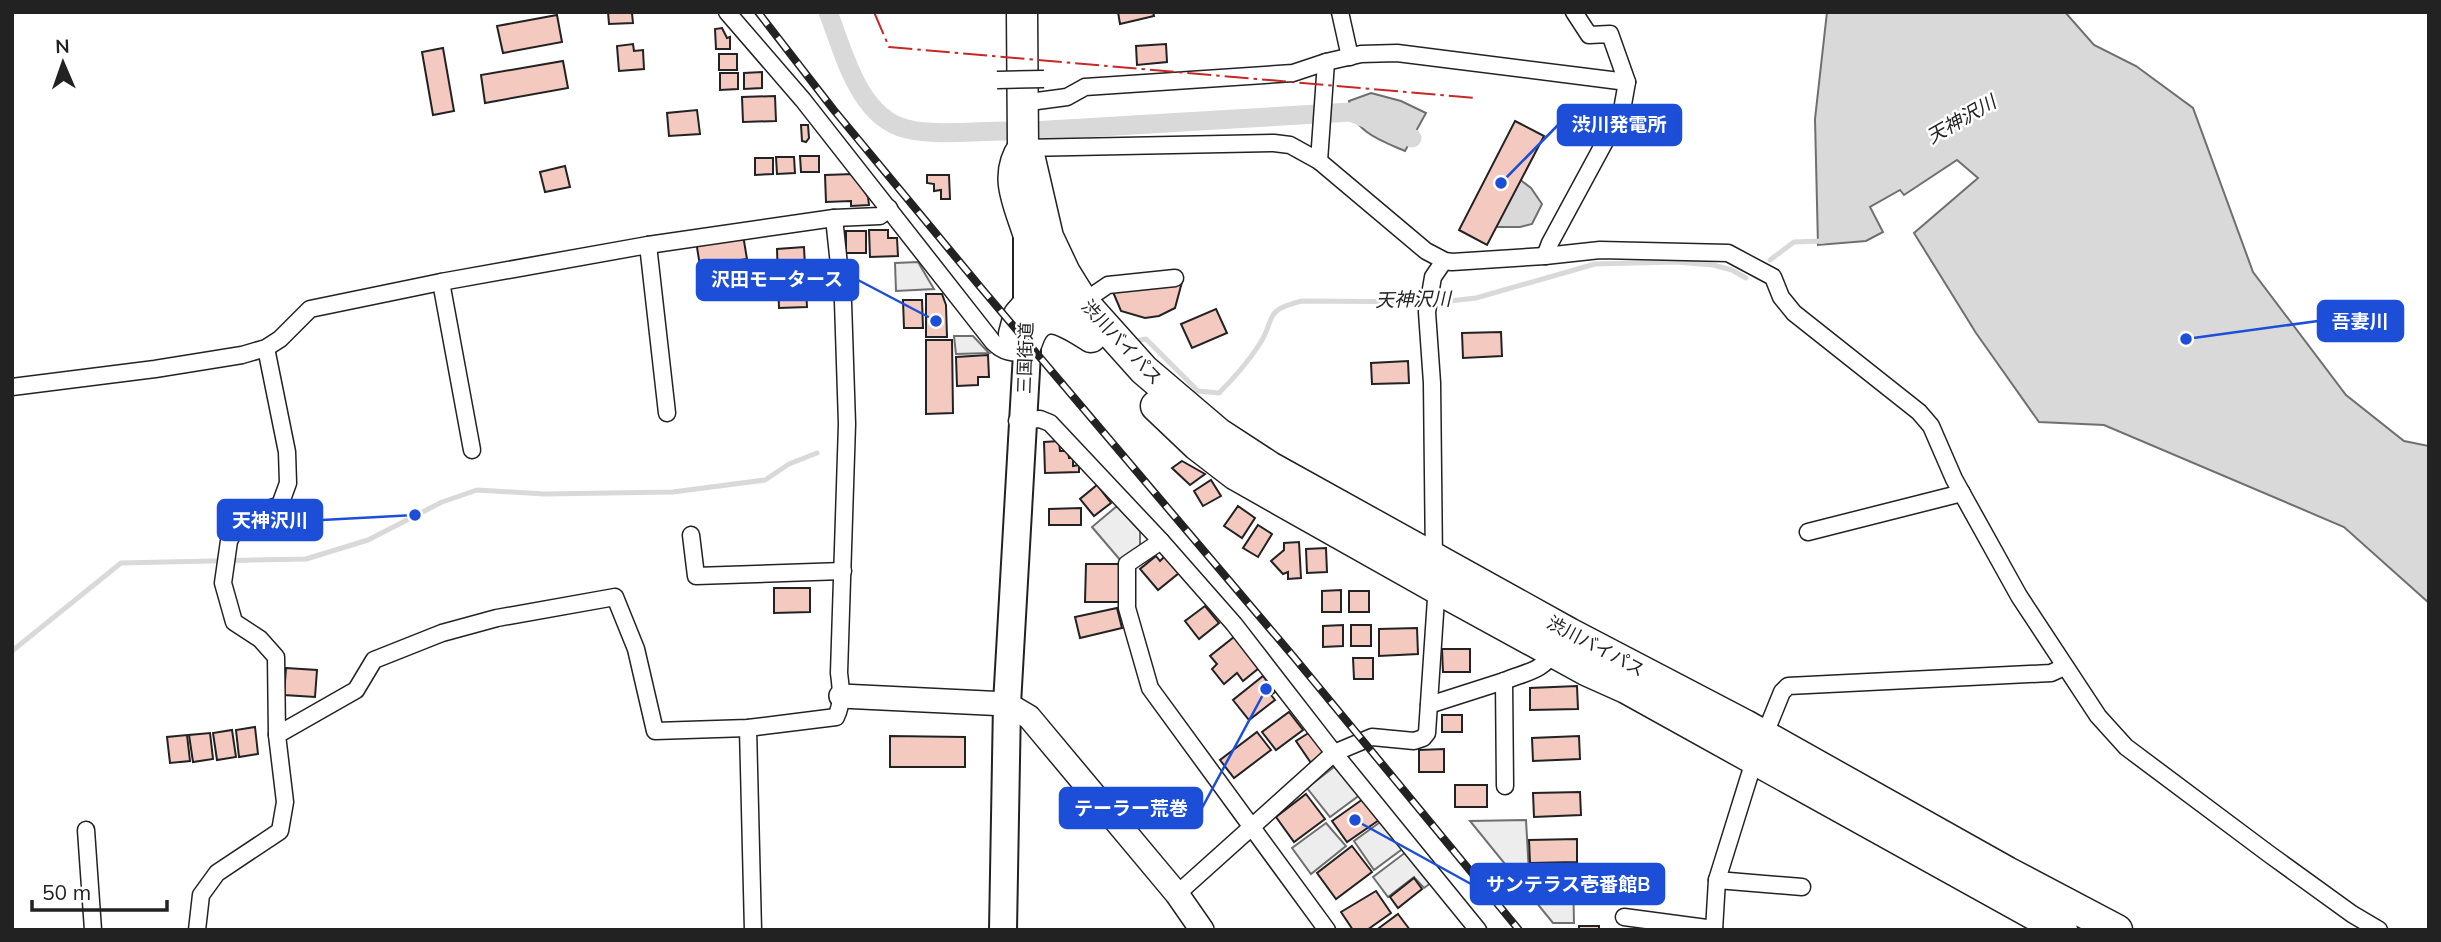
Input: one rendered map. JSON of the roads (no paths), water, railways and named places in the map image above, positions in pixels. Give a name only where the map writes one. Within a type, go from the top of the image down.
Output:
[{"type":"highway","name":"三国街道","points":[[1022,12],[1023,148]]},
{"type":"highway","name":"渋川バイパス","points":[[1562,643],[1437,589],[1236,475],[1189,437],[1146,397],[1091,337],[1069,299],[1065,273],[1048,237],[1030,159],[1023,148],[1017,156],[1013,171],[1014,196],[1038,264],[1069,299],[1144,370],[1218,433],[1269,467],[1434,557],[1562,643],[1626,688],[1759,748],[2007,872],[2116,930]]},
{"type":"highway","points":[[1020,346],[1019,314],[1034,298],[1069,299]]},
{"type":"highway","points":[[1020,346],[1033,328],[1048,318],[1063,320],[1091,337]]},
{"type":"highway","name":"渋川バイパス","points":[[1759,748],[2062,930]]},
{"type":"main road","name":"三国街道","points":[[1023,148],[1027,305]]},
{"type":"main road","name":"三国街道","points":[[1003,930],[1007,704],[1003,584],[1017,421],[1020,346],[1014,196]]},
{"type":"street","points":[[727,12],[803,100],[993,342],[1001,350],[1020,346]]},
{"type":"street","points":[[1340,12],[1350,57]]},
{"type":"street","points":[[1545,256],[1622,110],[1628,82],[1610,34],[1589,35],[1574,12]]},
{"type":"street","points":[[1024,89],[1067,97],[1085,87],[1293,73],[1350,57],[1396,53],[1628,82]]},
{"type":"street","points":[[1319,161],[1326,62]]},
{"type":"street","points":[[1023,148],[1274,143],[1290,145],[1319,161],[1426,251],[1444,261],[1545,256],[1600,250],[1728,253],[1773,277],[1781,297],[1794,313],[1919,412],[1931,426],[1962,493],[2019,596],[2098,716],[2126,747],[2342,906],[2379,930]]},
{"type":"street","points":[[12,387],[242,355],[266,348],[280,339],[310,309],[441,282],[648,245],[834,218],[880,216],[889,208]]},
{"type":"street","points":[[277,735],[356,690],[374,660],[442,633],[497,618],[614,597],[636,649],[655,732],[748,728],[836,717],[841,707],[839,673],[847,424],[843,302],[834,218]]},
{"type":"street","points":[[648,245],[667,413]]},
{"type":"street","points":[[1177,894],[1334,754],[1372,737],[1414,741],[1423,738],[1427,733],[1437,589],[1428,305],[1433,277],[1444,261]]},
{"type":"street","points":[[1069,299],[1108,285],[1175,278]]},
{"type":"street","points":[[441,282],[472,450]]},
{"type":"street","points":[[197,930],[201,895],[218,873],[280,831],[285,802],[277,735],[276,657],[260,639],[234,622],[223,583],[229,541],[241,518],[280,505],[288,483],[287,452],[266,348]]},
{"type":"street","points":[[1017,421],[1040,419],[1050,423],[1161,541],[1234,624],[1334,754],[1478,930]]},
{"type":"street","points":[[1808,532],[1962,493]]},
{"type":"street","points":[[691,536],[696,576],[842,570]]},
{"type":"street","points":[[1161,541],[1127,565],[1127,608],[1150,688],[1327,930]]},
{"type":"street","points":[[1429,705],[1533,671],[1547,663],[1562,643]]},
{"type":"street","points":[[1624,918],[1714,929],[1717,880],[1759,748],[1782,692],[1788,687],[2051,673],[2064,667]]},
{"type":"street","points":[[1504,681],[1505,786]]},
{"type":"street","points":[[841,696],[1007,704],[1030,717],[1177,894],[1202,930]]},
{"type":"street","points":[[748,728],[753,930]]},
{"type":"street","points":[[86,830],[93,930]]},
{"type":"street","points":[[1717,880],[1802,887]]},
{"type":"water","points":[[1827,12],[2065,12],[2094,45],[2136,66],[2193,108],[2253,272],[2346,395],[2404,441],[2429,446],[2429,603],[2344,527],[2104,425],[2039,422],[1976,333],[1914,233],[1978,178],[1957,160],[1904,195],[1900,190],[1870,207],[1883,232],[1866,241],[1818,245],[1815,119]]},
{"type":"water","points":[[1371,93],[1401,101],[1426,113],[1405,151],[1369,134],[1351,112],[1349,101]]},
{"type":"water","points":[[1518,178],[1531,188],[1542,204],[1532,224],[1493,227]]},
{"type":"waterway","points":[[828,12],[847,64],[865,98],[890,122],[907,129],[930,132],[1005,131]]},
{"type":"waterway","points":[[1032,131],[1351,112],[1412,138]]},
{"type":"waterway","name":"天神沢川","points":[[1770,260],[1794,242],[1824,241]]},
{"type":"waterway","name":"天神沢川","points":[[1140,340],[1146,339],[1198,391],[1219,393],[1255,351],[1275,312],[1302,301],[1441,302],[1476,298],[1595,264],[1676,262],[1713,265],[1732,270],[1746,278]]},
{"type":"waterway","name":"天神沢川","points":[[12,651],[121,563],[306,559],[368,540],[442,502],[477,490],[544,494],[673,492],[765,480],[789,464],[817,453]]},
{"type":"railway","points":[[758,12],[833,109],[982,289],[1293,656],[1519,930]]},
{"type":"place","name":"渋川発電所","points":[[1501,183]]},
{"type":"place","name":"沢田モータース","points":[[936,321]]},
{"type":"place","name":"吾妻川","points":[[2186,339]]},
{"type":"place","name":"天神沢川","points":[[415,515]]},
{"type":"place","name":"テーラー荒巻","points":[[1266,689]]},
{"type":"place","name":"サンテラス壱番館B","points":[[1355,820]]}]
